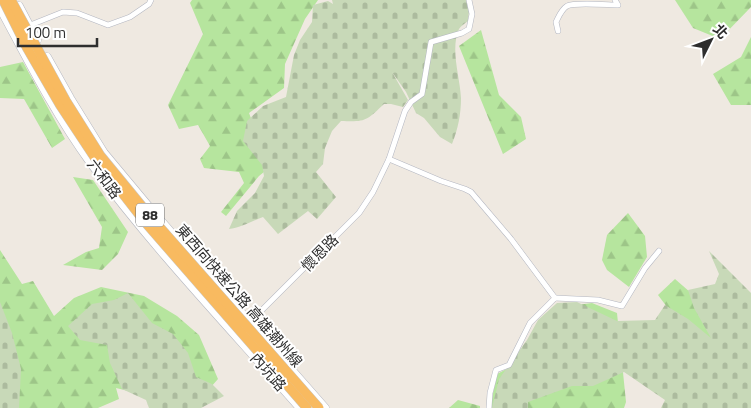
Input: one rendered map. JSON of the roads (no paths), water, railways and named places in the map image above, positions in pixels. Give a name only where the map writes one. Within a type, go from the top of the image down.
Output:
[{"type":"highway","name":"東西向快速公路 高雄潮州線","points":[[2,0],[60,105],[94,158],[144,221],[306,408]]},
{"type":"highway","name":"東西向快速公路 高雄潮州線","points":[[11,0],[66,101],[100,155],[150,216],[319,408]]},
{"type":"main road","name":"六和路","points":[[16,0],[70,98],[104,153],[250,322]]},
{"type":"main road","name":"六和路","points":[[0,8],[55,109],[89,161],[138,224],[236,335]]},
{"type":"main road","name":"內坑路","points":[[250,322],[325,408]]},
{"type":"main road","name":"內坑路","points":[[236,335],[300,408]]},
{"type":"street","points":[[0,24],[30,26],[63,12],[77,13],[108,25],[130,17],[149,4],[151,0]]},
{"type":"street","points":[[469,0],[472,14],[468,29],[462,33],[431,42],[422,94],[411,102],[405,111],[389,159],[471,192],[511,239],[555,298]]},
{"type":"street","points":[[558,31],[556,22],[568,6],[575,4],[618,5],[615,0]]},
{"type":"street","name":"懷恩路","points":[[236,335],[359,213],[373,192],[389,159]]},
{"type":"street","points":[[488,408],[496,370],[509,365],[530,322],[555,298],[598,300],[622,306],[645,268],[659,251]]}]
